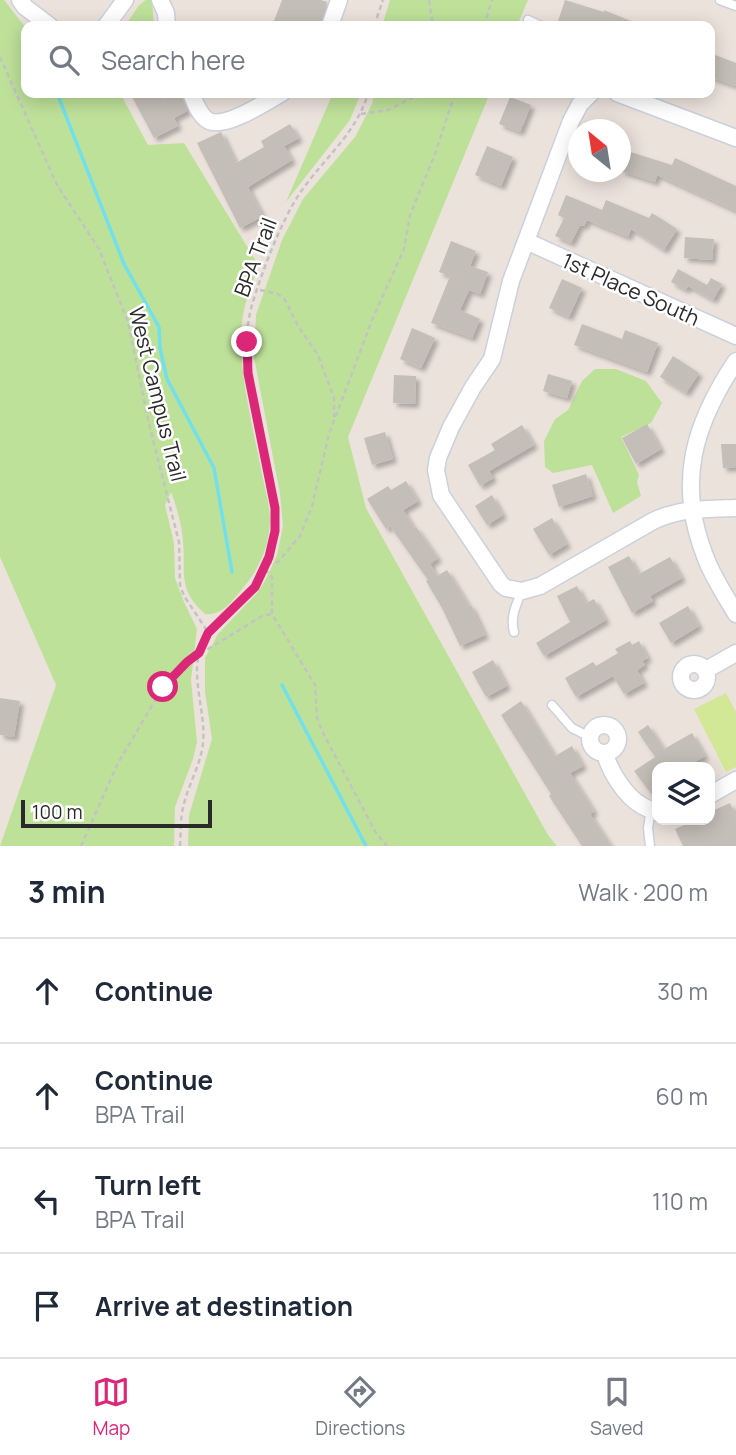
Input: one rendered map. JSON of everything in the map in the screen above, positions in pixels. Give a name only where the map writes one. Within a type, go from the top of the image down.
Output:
[{"type":"street","points":[[20,0],[44,21]]},
{"type":"street","points":[[110,21],[125,0]]},
{"type":"street","points":[[160,0],[167,21]]},
{"type":"street","points":[[332,21],[339,0]]},
{"type":"street","points":[[193,98],[202,116],[217,123],[241,115],[273,98]]},
{"type":"street","points":[[583,98],[575,112],[506,294],[492,359],[469,393],[438,458],[436,470],[441,495],[488,568],[506,588],[522,591],[540,586],[564,574],[653,521],[674,512],[736,508]]},
{"type":"street","points":[[630,98],[736,138]]},
{"type":"street","name":"1st Place South","points":[[526,241],[736,336]]},
{"type":"street","points":[[736,361],[712,398],[698,432],[691,472],[693,509],[705,557],[736,614]]},
{"type":"street","points":[[706,670],[736,653]]},
{"type":"street","points":[[599,726],[613,727],[618,736],[617,745],[605,753],[595,750],[590,737],[599,726]]},
{"type":"street","points":[[605,753],[607,762],[628,793],[641,805],[652,809]]},
{"type":"street","points":[[715,792],[736,780]]},
{"type":"lane","points":[[720,0],[736,6]]},
{"type":"lane","points":[[513,632],[514,610],[522,591]]},
{"type":"lane","points":[[552,705],[572,729],[590,737]]},
{"type":"lane","points":[[650,846],[648,828],[652,816]]},
{"type":"path","points":[[376,21],[383,0]]},
{"type":"path","points":[[429,0],[432,21]]},
{"type":"path","points":[[486,21],[492,0]]},
{"type":"path","points":[[524,21],[528,20]]},
{"type":"path","name":"West Campus Trail","points":[[0,57],[57,185],[99,249],[128,322],[149,424],[179,542],[180,585],[208,633]]},
{"type":"path","name":"BPA Trail","points":[[180,846],[182,808],[204,742],[197,679],[199,653],[208,633],[255,587],[265,569],[275,531],[275,508],[248,373],[247,342],[250,317],[258,289],[295,201],[348,135],[367,98]]},
{"type":"path","points":[[361,114],[388,110],[412,98]]},
{"type":"path","points":[[267,563],[278,562],[300,536],[312,506],[334,421],[372,320],[404,249],[410,215],[435,153],[453,98]]},
{"type":"path","points":[[258,289],[278,294],[285,300],[298,326],[318,355],[334,397],[334,421]]},
{"type":"path","points":[[265,569],[272,577],[272,614],[315,685],[317,718],[322,731],[376,833],[387,846]]},
{"type":"path","points":[[81,846],[118,763],[163,687],[199,653],[262,616],[272,614]]},
{"type":"green space","points":[[0,0],[4,0],[21,22],[21,98],[123,98],[148,145],[184,143],[259,266],[245,306],[241,348],[246,395],[269,509],[269,531],[261,560],[251,577],[232,601],[220,611],[205,614],[190,597],[185,580],[182,529],[171,492],[165,505],[174,543],[175,578],[197,629],[191,680],[197,742],[175,807],[174,846],[0,846],[56,685],[0,557]]},
{"type":"green space","points":[[146,0],[152,0],[154,21],[128,21],[139,5]]},
{"type":"green space","points":[[390,0],[528,0],[519,21],[384,21]]},
{"type":"green space","points":[[331,98],[359,98],[350,120],[286,202]]},
{"type":"green space","points":[[373,98],[488,98],[348,437],[366,508],[548,835],[557,846],[188,846],[189,815],[212,739],[205,692],[205,658],[218,634],[265,581],[277,555],[283,526],[280,494],[254,357],[256,315],[282,240],[303,199],[355,137]]},
{"type":"green space","points":[[595,369],[616,369],[646,381],[662,403],[651,423],[621,437],[639,475],[637,482],[641,496],[613,513],[592,465],[553,473],[545,467],[544,441],[555,419],[568,410],[582,381]]},
{"type":"green space","points":[[726,693],[736,712],[736,767],[726,772],[694,709]]},
{"type":"building","points":[[282,0],[327,2],[321,21],[274,21]]},
{"type":"building","points":[[565,0],[604,10],[631,21],[558,21]]},
{"type":"building","points":[[715,55],[736,63],[736,86],[715,79]]},
{"type":"building","points":[[133,98],[183,98],[187,111],[174,118],[178,126],[154,138]]},
{"type":"building","points":[[510,98],[531,105],[520,132],[499,124]]},
{"type":"building","points":[[290,124],[299,138],[284,146],[292,160],[248,187],[263,216],[240,228],[197,143],[221,132],[236,163],[264,147],[261,141]]},
{"type":"building","points":[[487,146],[513,157],[501,186],[475,175]]},
{"type":"building","points":[[631,152],[672,165],[675,158],[736,186],[736,211],[657,175],[655,182],[631,174]]},
{"type":"building","points":[[566,195],[602,210],[606,200],[649,218],[652,213],[677,229],[664,250],[631,229],[628,237],[587,220],[584,226],[580,225],[571,243],[555,236],[564,218],[558,215]]},
{"type":"building","points":[[685,237],[714,239],[712,260],[684,258]]},
{"type":"building","points":[[451,241],[476,251],[470,266],[488,272],[480,294],[469,290],[460,310],[480,319],[472,338],[431,323],[450,276],[439,272]]},
{"type":"building","points":[[678,269],[707,285],[711,278],[722,284],[713,300],[688,286],[686,290],[671,282]]},
{"type":"building","points":[[562,279],[582,288],[569,317],[549,308]]},
{"type":"building","points":[[582,324],[622,339],[625,330],[658,343],[647,372],[574,345]]},
{"type":"building","points":[[412,328],[435,338],[421,368],[400,359]]},
{"type":"building","points":[[673,356],[699,373],[686,393],[660,377]]},
{"type":"building","points":[[548,374],[572,381],[567,398],[543,391]]},
{"type":"building","points":[[394,375],[416,376],[415,404],[393,403]]},
{"type":"building","points":[[647,424],[661,449],[636,464],[622,438]]},
{"type":"building","points":[[522,425],[534,445],[489,471],[493,478],[480,486],[468,465],[495,450],[491,444]]},
{"type":"building","points":[[385,432],[393,459],[372,465],[364,438]]},
{"type":"building","points":[[721,444],[736,444],[736,467],[723,468]]},
{"type":"building","points":[[586,474],[593,496],[559,507],[552,485]]},
{"type":"building","points":[[406,481],[418,501],[403,510],[438,558],[430,564],[437,576],[447,570],[469,606],[471,605],[485,635],[460,646],[426,581],[428,580],[390,526],[386,529],[367,499],[388,486],[391,490]]},
{"type":"building","points":[[492,495],[503,515],[487,525],[475,506]]},
{"type":"building","points":[[552,518],[567,544],[549,555],[533,529]]},
{"type":"building","points":[[629,556],[639,574],[670,557],[682,578],[650,596],[653,601],[632,613],[608,567]]},
{"type":"building","points":[[577,586],[586,603],[594,599],[606,620],[544,656],[536,643],[570,622],[557,596]]},
{"type":"building","points":[[688,606],[699,626],[671,643],[659,623]]},
{"type":"building","points":[[630,641],[632,645],[639,641],[648,658],[642,661],[645,665],[637,670],[644,683],[624,694],[613,676],[576,697],[565,678],[593,662],[596,666],[618,653],[615,649]]},
{"type":"building","points":[[493,660],[507,686],[486,697],[472,672]]},
{"type":"building","points":[[0,698],[20,701],[14,737],[0,735]]},
{"type":"building","points":[[521,701],[555,756],[572,746],[583,766],[570,773],[594,811],[590,814],[611,846],[582,846],[549,796],[551,794],[501,715]]},
{"type":"building","points":[[648,725],[664,749],[692,733],[705,756],[695,762],[652,762],[652,794],[634,771],[655,757],[638,732]]},
{"type":"building","points":[[730,803],[736,816],[736,846],[683,846],[675,829],[684,825],[715,825],[715,810]]},
{"type":"waterway","points":[[59,98],[124,264],[159,327],[160,348],[167,379],[214,468],[232,572]]},
{"type":"waterway","points":[[282,685],[366,846]]},
{"type":"route","points":[[163,687],[199,653],[208,633],[255,587],[269,557],[275,531],[275,508],[248,373],[247,342]]}]
